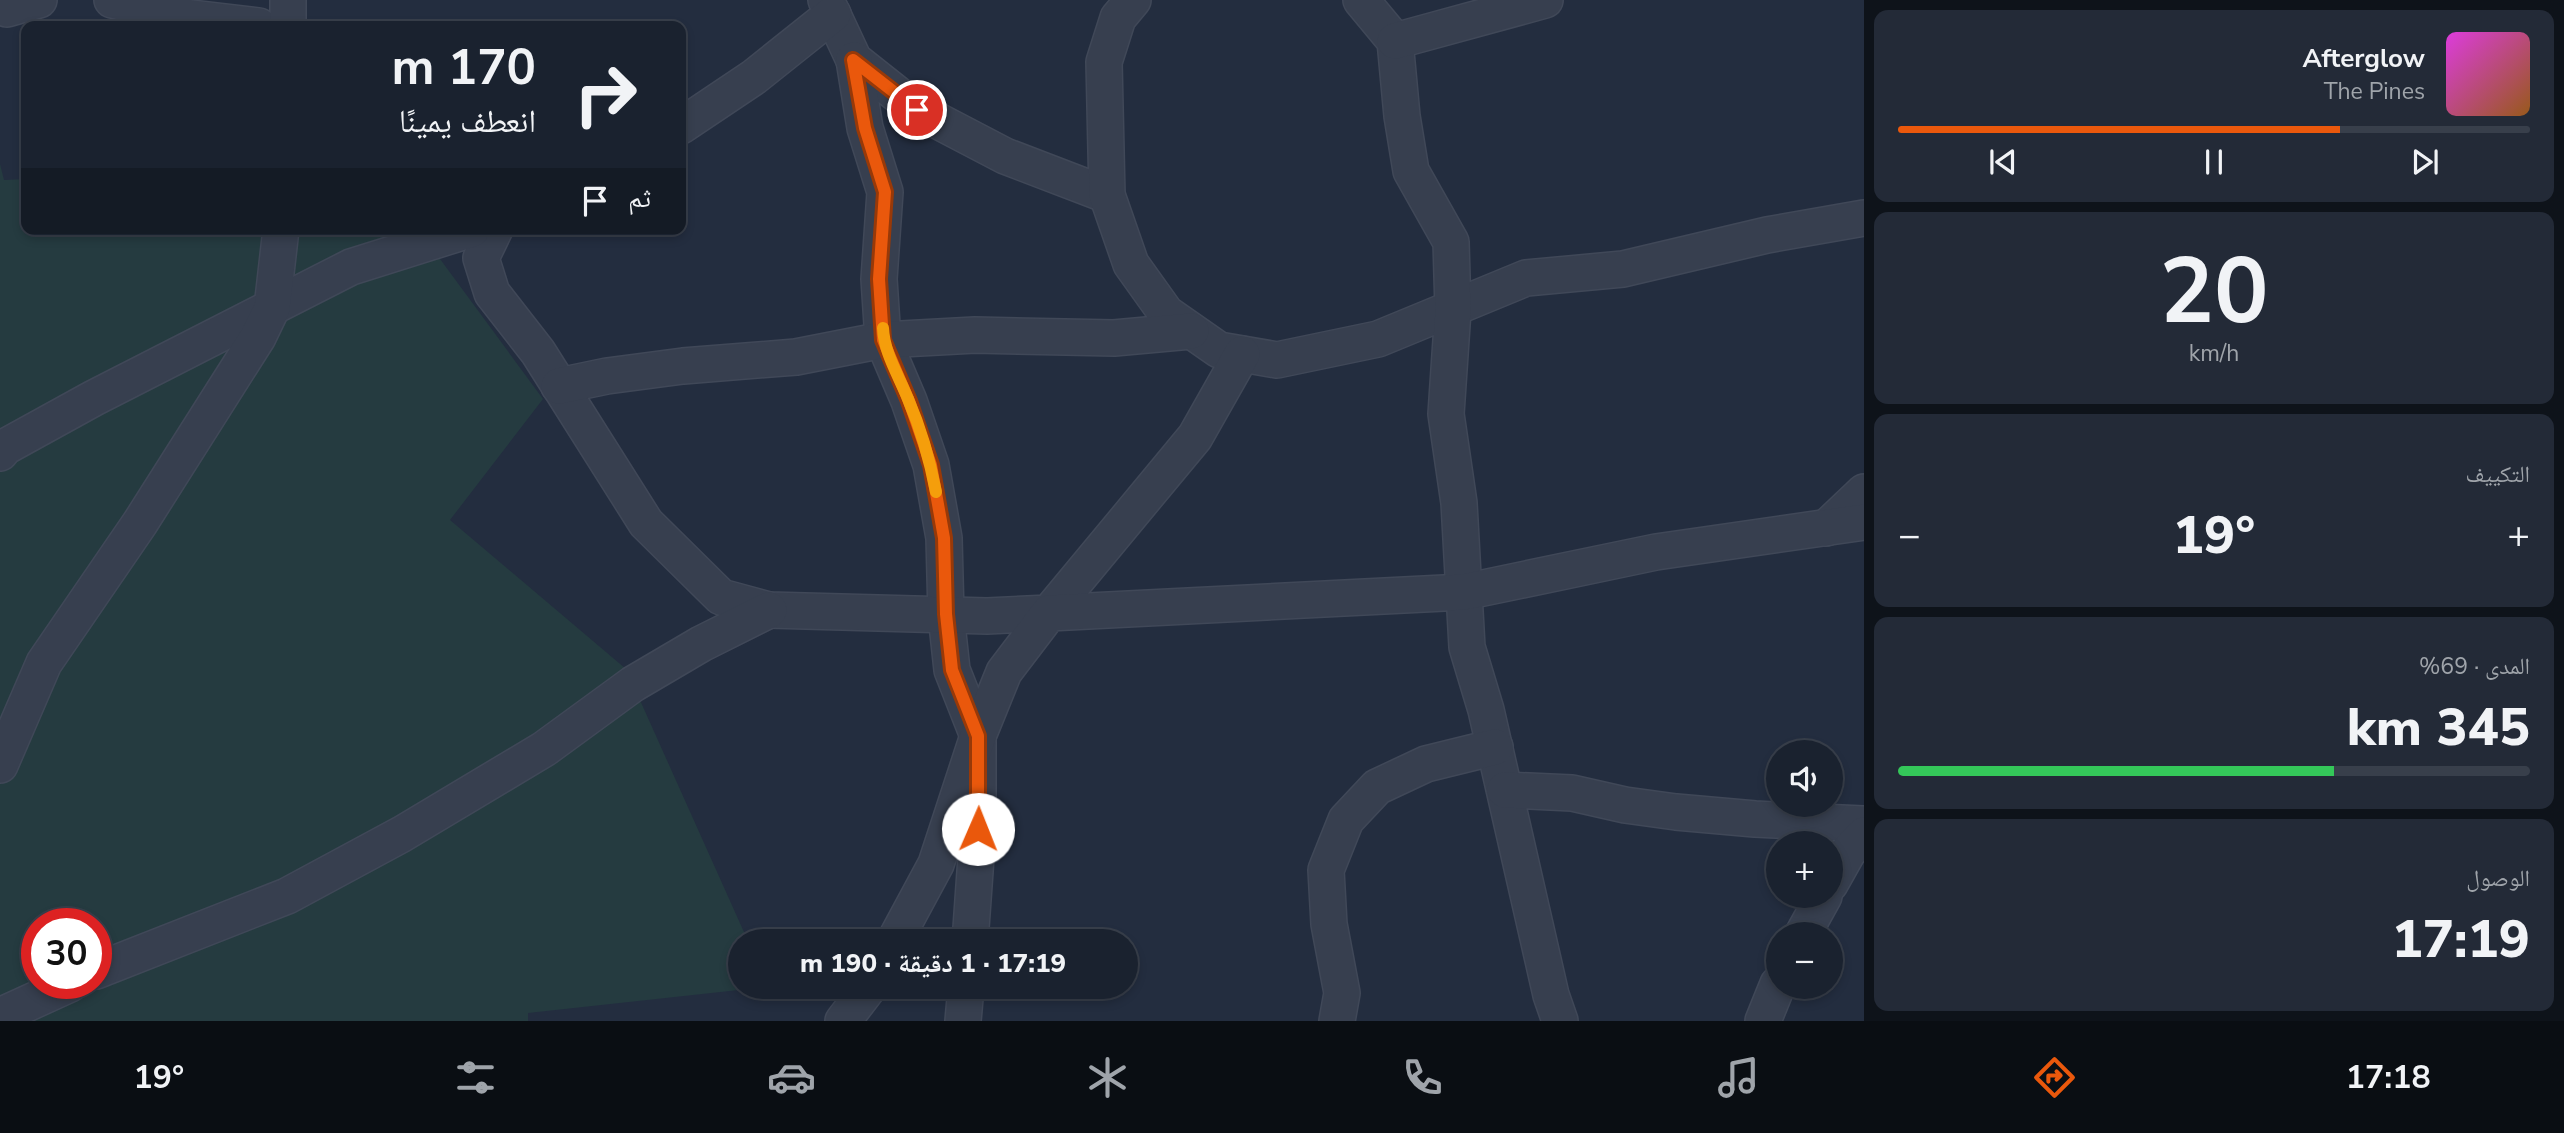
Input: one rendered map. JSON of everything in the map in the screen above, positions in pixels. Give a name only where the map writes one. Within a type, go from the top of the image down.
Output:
[{"type":"street","points":[[112,0],[191,18],[217,21]]},
{"type":"street","points":[[1133,0],[1118,18],[1104,62],[1107,195],[1130,264],[1166,313],[1219,350],[1277,360],[1378,339],[1526,278],[1623,269],[1767,235],[1864,218]]},
{"type":"street","points":[[1361,0],[1395,41],[1410,171],[1451,242],[1453,310],[1446,414],[1459,503],[1467,647],[1495,747],[1551,995],[1560,1021]]},
{"type":"street","points":[[1395,41],[1545,0]]},
{"type":"street","points":[[686,123],[754,77],[830,7],[853,60],[865,128],[885,192],[879,279],[883,340],[909,401],[931,465],[944,538],[946,614],[952,670],[978,736],[978,829],[971,929]]},
{"type":"street","points":[[853,60],[917,110],[1005,156],[1107,195]]},
{"type":"street","points":[[0,765],[44,663],[140,523],[258,337],[272,308],[280,235]]},
{"type":"street","points":[[0,453],[5,447],[94,398],[351,267],[447,235]]},
{"type":"street","points":[[492,235],[481,258],[492,293],[538,352],[646,523],[721,597],[769,610],[987,616],[1464,592],[1656,552],[1864,522]]},
{"type":"street","points":[[559,386],[607,376],[683,366],[796,357],[883,340],[975,335],[1114,338],[1191,331]]},
{"type":"street","points":[[901,929],[936,864],[978,736],[1004,672],[1049,613],[1195,438],[1242,354]]},
{"type":"street","points":[[1826,528],[1864,492]]},
{"type":"street","points":[[112,965],[287,896],[402,834],[544,749],[633,684],[701,644],[769,610]]},
{"type":"street","points":[[1337,1021],[1342,993],[1329,925],[1326,870],[1346,820],[1377,787],[1426,764],[1495,747]]},
{"type":"street","points":[[1505,790],[1572,793],[1625,805],[1676,812],[1864,824]]},
{"type":"street","points":[[1843,861],[1864,835]]},
{"type":"street","points":[[0,1016],[38,999]]},
{"type":"street","points":[[843,1021],[860,999]]},
{"type":"street","points":[[963,1021],[965,999]]},
{"type":"street","points":[[1763,1021],[1772,999]]},
{"type":"green space","points":[[0,164],[4,180],[21,179],[21,235],[422,235],[543,399],[450,520],[626,669],[743,929],[728,929],[728,991],[528,1013],[528,1021],[0,1021]]},
{"type":"slow traffic","points":[[883,328],[883,340],[909,401],[931,465],[936,492]]},
{"type":"route","points":[[917,110],[853,60],[865,128],[885,192],[879,279],[883,340],[909,401],[931,465],[944,538],[946,614],[952,670],[978,736],[978,829]]}]
